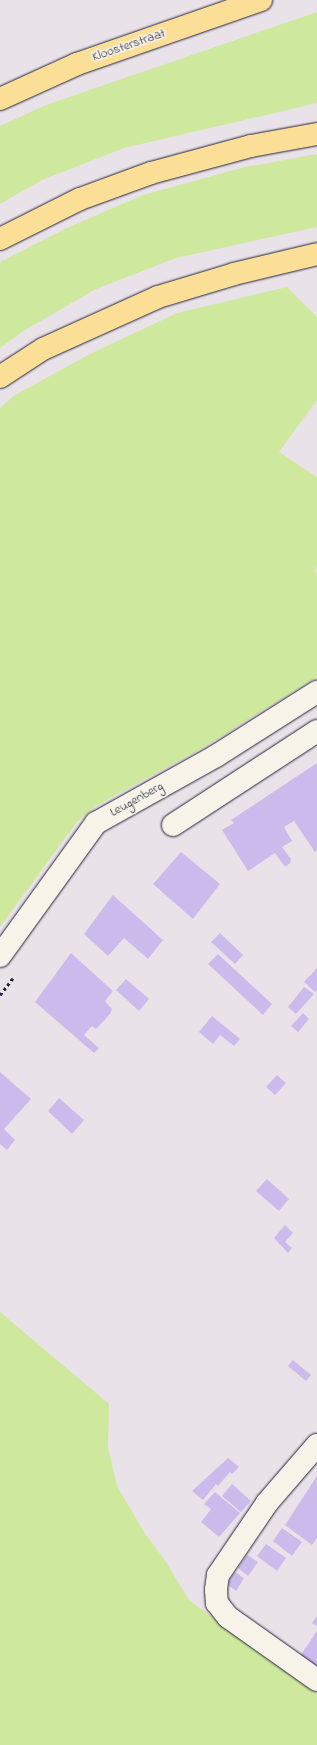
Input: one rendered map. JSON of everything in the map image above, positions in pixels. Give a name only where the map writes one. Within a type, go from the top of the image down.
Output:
[{"type":"main road","name":"Kloosterstraat","points":[[0,99],[77,64],[261,0]]},
{"type":"main road","points":[[0,239],[80,199],[151,173],[251,146],[317,134]]},
{"type":"main road","points":[[0,378],[43,350],[158,297],[234,274],[317,254]]},
{"type":"street","name":"Leugenberg","points":[[0,956],[96,823],[216,756],[317,692]]},
{"type":"street","points":[[173,825],[317,731]]},
{"type":"street","points":[[317,1445],[267,1503],[218,1575],[216,1590],[217,1603],[228,1617],[317,1680]]},
{"type":"green space","points":[[317,12],[317,103],[124,148],[42,180],[0,204],[0,126],[46,105]]},
{"type":"green space","points":[[317,154],[317,227],[176,258],[96,289],[25,330],[0,348],[0,263],[2,261],[67,228],[143,195],[245,167]]},
{"type":"green space","points":[[287,287],[317,317],[317,400],[279,452],[317,477],[317,567],[315,570],[317,574],[317,677],[201,749],[96,806],[77,822],[0,927],[0,408],[15,395],[90,354],[177,313]]},
{"type":"green space","points":[[0,1312],[109,1404],[108,1447],[117,1486],[144,1532],[166,1562],[189,1600],[317,1694],[317,1745],[0,1745]]},
{"type":"building","points":[[317,763],[317,850],[315,852],[294,821],[284,827],[292,841],[282,847],[291,859],[290,863],[285,867],[275,853],[248,871],[222,830],[234,823],[231,820]]},
{"type":"building","points":[[181,852],[220,884],[193,919],[153,884]]},
{"type":"building","points":[[113,895],[163,940],[148,959],[124,938],[108,956],[84,934]]},
{"type":"building","points":[[220,933],[243,955],[235,964],[211,942]]},
{"type":"building","points":[[71,953],[113,991],[105,1001],[112,1009],[110,1014],[96,1029],[92,1026],[84,1035],[99,1048],[94,1053],[35,1002]]},
{"type":"building","points":[[218,954],[272,1004],[263,1015],[208,964]]},
{"type":"building","points":[[317,968],[317,990],[315,992],[304,982]]},
{"type":"building","points":[[126,979],[149,999],[139,1011],[116,990]]},
{"type":"building","points":[[304,987],[314,994],[296,1014],[288,1007]]},
{"type":"building","points":[[303,1013],[309,1019],[298,1032],[291,1026]]},
{"type":"building","points":[[212,1016],[240,1039],[234,1046],[220,1035],[213,1044],[199,1032]]},
{"type":"building","points":[[0,1072],[31,1099],[4,1129],[15,1140],[7,1150],[0,1144]]},
{"type":"building","points":[[277,1075],[286,1083],[275,1095],[266,1087]]},
{"type":"building","points":[[59,1098],[84,1120],[72,1134],[48,1111]]},
{"type":"building","points":[[267,1179],[289,1199],[279,1211],[256,1191]]},
{"type":"building","points":[[285,1225],[293,1233],[285,1242],[292,1248],[288,1253],[274,1238]]},
{"type":"building","points":[[293,1360],[311,1375],[306,1381],[288,1366]]},
{"type":"building","points":[[228,1458],[239,1467],[232,1474],[230,1472],[218,1486],[216,1484],[203,1500],[192,1491]]},
{"type":"building","points":[[317,1476],[317,1538],[312,1545],[285,1525]]},
{"type":"building","points":[[232,1484],[251,1501],[241,1512],[222,1496]]},
{"type":"building","points":[[215,1492],[240,1513],[219,1537],[201,1522],[211,1509],[204,1504]]},
{"type":"building","points":[[282,1528],[302,1542],[292,1556],[273,1541]]},
{"type":"building","points":[[266,1544],[286,1558],[277,1571],[257,1556]]},
{"type":"building","points":[[247,1555],[258,1562],[248,1576],[238,1568]]},
{"type":"building","points":[[235,1572],[244,1578],[236,1591],[227,1584]]},
{"type":"building","points":[[317,1616],[317,1626],[312,1623]]},
{"type":"building","points":[[317,1631],[317,1669],[300,1656]]}]
